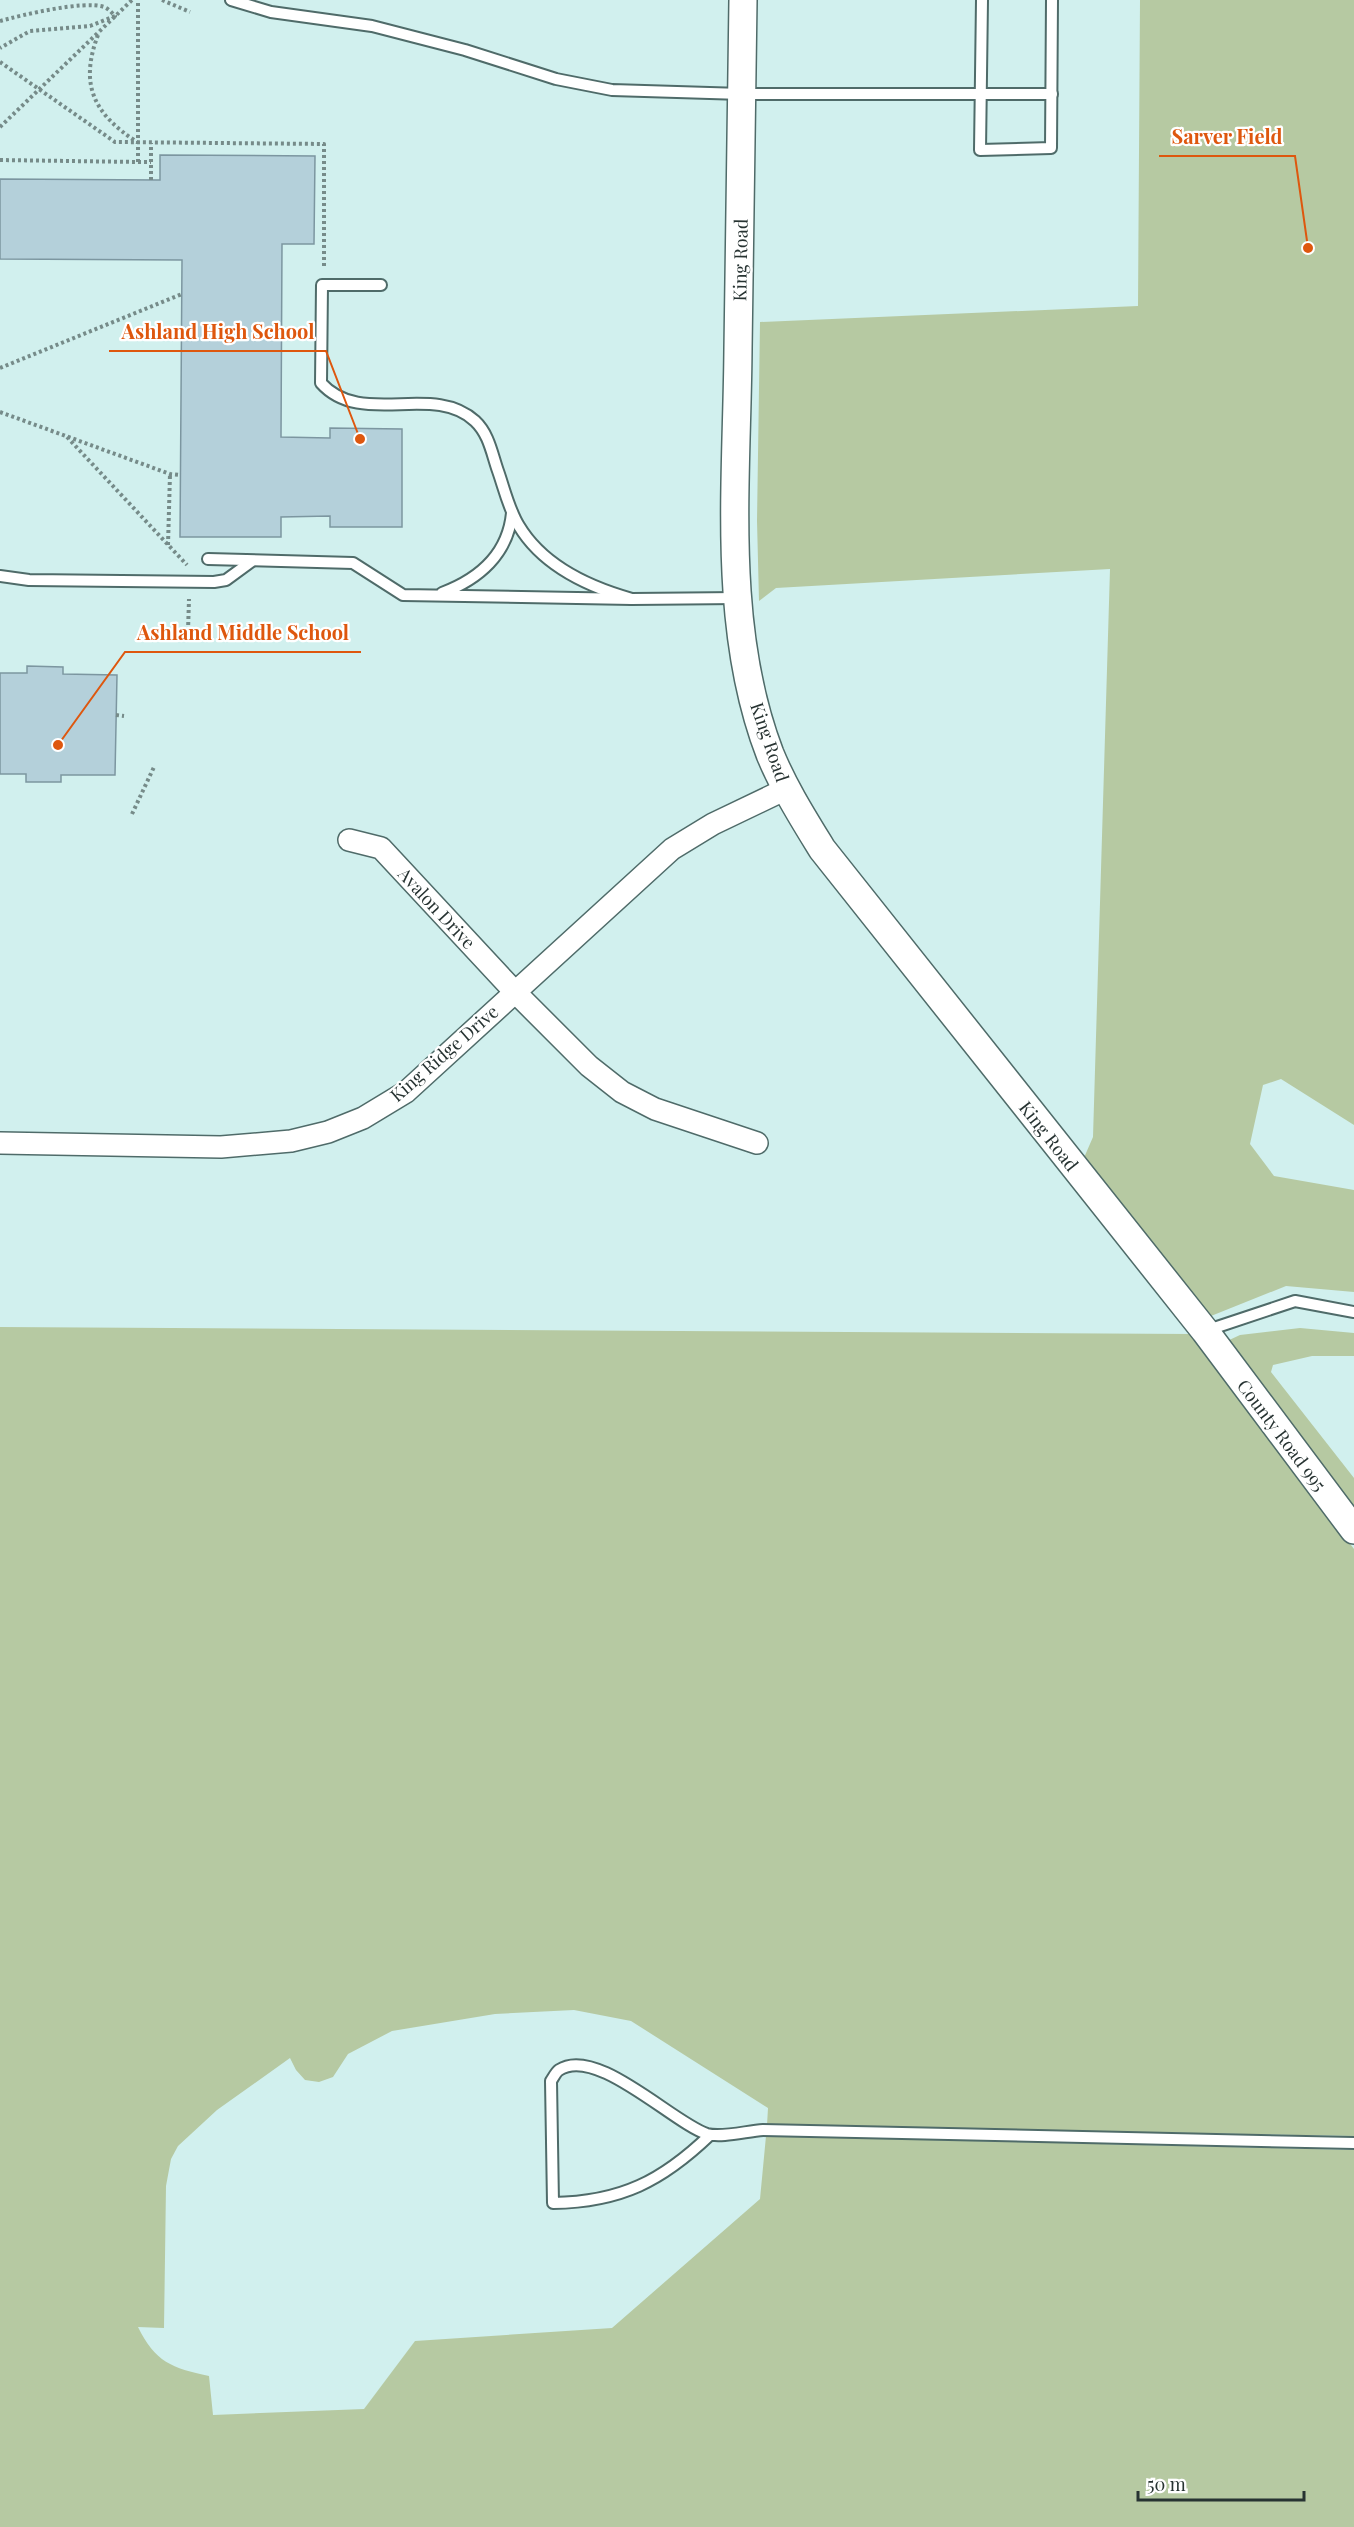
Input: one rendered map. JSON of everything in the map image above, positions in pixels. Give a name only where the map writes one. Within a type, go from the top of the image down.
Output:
[{"type":"street","name":"King Road","points":[[743,0],[736,540],[739,598],[750,681],[770,752],[786,789],[822,849],[872,915],[1208,1335]]},
{"type":"street","name":"King Ridge Drive","points":[[0,1143],[221,1147],[291,1142],[328,1132],[363,1118],[406,1092],[672,849],[713,824],[786,789]]},
{"type":"street","name":"Avalon Drive","points":[[350,840],[381,848],[514,991],[589,1066],[622,1092],[655,1108],[757,1143]]},
{"type":"street","name":"County Road 995","points":[[1208,1335],[1354,1530]]},
{"type":"lane","points":[[231,0],[271,12],[372,26],[582,85],[630,91],[742,94],[1052,94]]},
{"type":"lane","points":[[982,0],[980,150],[1051,148],[1052,0]]},
{"type":"lane","points":[[381,285],[322,285],[321,383],[336,396],[358,403],[444,405],[466,414],[485,433],[518,525],[531,543],[576,578],[601,590],[632,599]]},
{"type":"lane","points":[[435,595],[458,587],[490,564],[502,547],[510,527],[512,510]]},
{"type":"lane","points":[[208,559],[353,563],[403,595],[632,599],[739,598]]},
{"type":"lane","points":[[0,576],[29,580],[214,582],[226,580],[253,561]]},
{"type":"lane","points":[[1208,1335],[1294,1300],[1354,1312]]},
{"type":"lane","points":[[710,2135],[662,2176],[633,2190],[603,2200],[553,2203],[551,2081],[559,2070],[576,2065],[601,2071],[652,2098],[684,2124],[710,2135],[763,2130],[1354,2143]]},
{"type":"path","points":[[0,127],[132,0]]},
{"type":"path","points":[[138,0],[138,162]]},
{"type":"path","points":[[162,0],[190,12]]},
{"type":"path","points":[[0,21],[33,12],[88,5],[106,8],[116,16]]},
{"type":"path","points":[[0,48],[30,31],[90,26],[116,16]]},
{"type":"path","points":[[100,32],[90,67],[94,100],[115,128],[138,142]]},
{"type":"path","points":[[0,62],[115,142],[324,144],[324,270]]},
{"type":"path","points":[[151,142],[151,180]]},
{"type":"path","points":[[0,160],[151,162]]},
{"type":"path","points":[[0,368],[182,294]]},
{"type":"path","points":[[0,412],[170,474],[180,475]]},
{"type":"path","points":[[66,436],[190,568]]},
{"type":"path","points":[[168,545],[170,474]]},
{"type":"path","points":[[189,599],[189,631]]},
{"type":"path","points":[[116,715],[124,716]]},
{"type":"path","points":[[132,814],[154,767]]},
{"type":"green space","points":[[1140,0],[1354,0],[1354,1125],[1281,1079],[1263,1085],[1250,1144],[1274,1176],[1354,1190],[1354,1292],[1286,1286],[1206,1318],[1083,1160],[1093,1137],[1110,569],[776,588],[759,601],[757,521],[760,322],[1138,306]]},
{"type":"green space","points":[[0,1327],[1192,1334],[1354,1549],[1354,2136],[767,2125],[768,2108],[631,2021],[574,2010],[495,2014],[392,2031],[348,2054],[333,2077],[319,2082],[305,2080],[296,2070],[290,2058],[217,2110],[178,2146],[171,2159],[166,2186],[164,2328],[138,2327],[151,2348],[166,2362],[209,2376],[213,2415],[364,2409],[415,2341],[612,2328],[760,2199],[766,2136],[1354,2150],[1354,2527],[0,2527]]},
{"type":"green space","points":[[1300,1328],[1354,1333],[1354,1356],[1312,1356],[1273,1365],[1271,1372],[1354,1478],[1354,1510],[1225,1342],[1240,1335]]},
{"type":"building","points":[[160,155],[315,156],[314,244],[282,244],[281,437],[330,438],[330,428],[402,429],[402,527],[330,527],[330,516],[281,517],[281,537],[180,537],[182,260],[0,259],[0,179],[160,180]]},
{"type":"building","points":[[27,666],[63,667],[63,674],[117,675],[115,775],[61,775],[61,782],[26,782],[26,774],[0,774],[0,673],[27,673]]},
{"type":"place","name":"Sarver Field","points":[[1308,248]]},
{"type":"place","name":"Ashland High School","points":[[360,439]]},
{"type":"place","name":"Ashland Middle School","points":[[58,745]]}]
